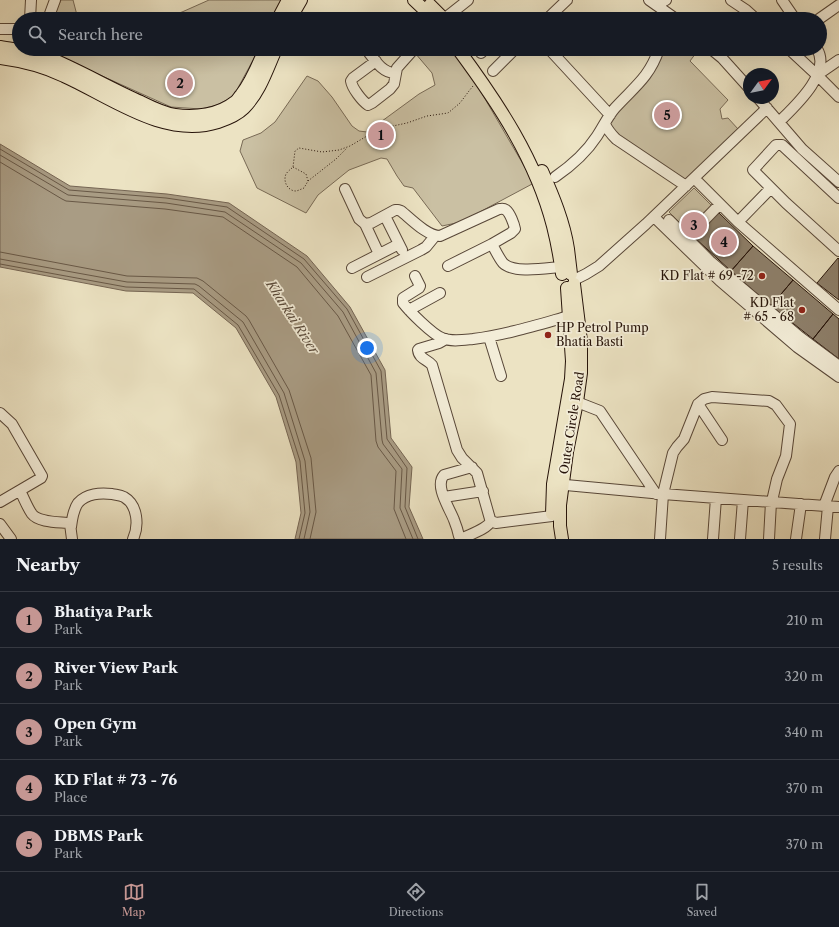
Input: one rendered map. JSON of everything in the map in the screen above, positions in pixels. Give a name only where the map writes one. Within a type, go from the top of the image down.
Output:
[{"type":"main road","points":[[282,12],[288,0]]},
{"type":"main road","points":[[294,12],[301,0]]},
{"type":"main road","points":[[414,0],[427,12]]},
{"type":"main road","points":[[425,0],[437,12]]},
{"type":"main road","points":[[0,47],[12,50]]},
{"type":"main road","points":[[41,56],[72,68],[153,108],[173,115],[192,116],[210,114],[236,101],[248,86],[262,56]]},
{"type":"main road","points":[[0,58],[42,66],[150,118],[170,124],[210,125],[229,119],[244,109],[263,80],[273,56]]},
{"type":"main road","points":[[463,56],[501,110],[515,133],[526,156],[539,185],[553,225],[568,278]]},
{"type":"main road","points":[[473,56],[512,115],[551,190],[563,226],[568,248],[568,278]]},
{"type":"main road","name":"Outer Circle Road","points":[[554,539],[552,516],[558,485],[572,361],[568,278]]},
{"type":"main road","name":"Outer Circle Road","points":[[562,539],[558,485],[567,452],[581,373],[581,341],[568,278]]},
{"type":"street","points":[[30,12],[31,0]]},
{"type":"street","points":[[51,12],[55,0]]},
{"type":"street","points":[[453,12],[468,0]]},
{"type":"street","points":[[554,12],[567,0]]},
{"type":"street","points":[[653,3],[666,0]]},
{"type":"street","points":[[731,0],[748,12]]},
{"type":"street","points":[[782,0],[791,12]]},
{"type":"street","points":[[653,3],[665,12]]},
{"type":"street","points":[[827,13],[839,5]]},
{"type":"street","points":[[0,29],[12,29]]},
{"type":"street","points":[[372,56],[386,71],[396,73]]},
{"type":"street","points":[[376,61],[351,81],[353,87],[368,105],[390,89],[394,84],[397,68],[407,56]]},
{"type":"street","points":[[492,71],[508,56]]},
{"type":"street","points":[[555,56],[610,115]]},
{"type":"street","points":[[555,177],[576,161],[586,150],[596,138],[615,108],[644,78],[656,56]]},
{"type":"street","points":[[720,56],[743,81]]},
{"type":"street","points":[[797,56],[839,98]]},
{"type":"street","points":[[779,122],[808,90],[817,75],[821,62],[820,56]]},
{"type":"street","points":[[817,75],[839,60]]},
{"type":"street","points":[[763,104],[802,149],[839,182]]},
{"type":"street","points":[[492,244],[504,263],[509,267],[568,278],[586,274],[599,266],[654,217],[767,108]]},
{"type":"street","points":[[605,124],[607,130],[616,139],[690,182],[720,204],[738,222],[839,310]]},
{"type":"street","points":[[839,198],[782,145],[776,145],[753,170],[839,251]]},
{"type":"street","points":[[738,222],[771,188]]},
{"type":"street","points":[[344,189],[359,219],[365,224],[379,254]]},
{"type":"street","points":[[687,238],[720,204]]},
{"type":"street","points":[[365,224],[371,223],[395,210],[398,210],[435,236],[440,236],[499,209],[505,210],[515,226],[515,229],[511,233],[448,266]]},
{"type":"street","points":[[385,216],[406,258]]},
{"type":"street","points":[[654,217],[720,281],[797,347],[839,377]]},
{"type":"street","points":[[669,220],[710,261],[794,332],[839,366]]},
{"type":"street","points":[[367,277],[426,247],[435,236]]},
{"type":"street","points":[[352,268],[399,244]]},
{"type":"street","points":[[415,276],[420,286],[417,290],[406,295],[403,298],[403,303],[436,335],[446,339],[462,340],[489,337],[569,316]]},
{"type":"street","points":[[409,310],[440,293]]},
{"type":"street","points":[[489,337],[501,376]]},
{"type":"street","points":[[446,339],[419,349],[418,352],[420,357],[432,365],[457,450],[462,458],[479,476],[491,521]]},
{"type":"street","points":[[660,539],[660,494],[674,450],[684,439],[698,404],[704,399],[712,397],[773,402],[790,424],[786,456],[777,479],[771,502],[769,539]]},
{"type":"street","points":[[577,402],[600,411],[660,494]]},
{"type":"street","points":[[698,404],[722,440]]},
{"type":"street","points":[[0,413],[12,424],[42,474],[41,478],[0,502]]},
{"type":"street","points":[[472,467],[442,476],[441,488],[444,497],[460,538],[482,534],[491,521]]},
{"type":"street","points":[[825,539],[826,506],[835,477],[839,471]]},
{"type":"street","points":[[558,485],[839,507]]},
{"type":"street","points":[[20,491],[32,514],[36,518],[67,523],[70,524],[71,527]]},
{"type":"street","points":[[444,497],[483,491]]},
{"type":"street","points":[[72,539],[71,527],[73,512],[78,504],[86,497],[94,493],[118,495],[132,505],[136,529],[133,539]]},
{"type":"street","points":[[713,539],[716,498]]},
{"type":"street","points":[[740,539],[743,500]]},
{"type":"street","points":[[796,539],[801,504]]},
{"type":"street","points":[[491,521],[496,523],[552,516]]},
{"type":"street","points":[[0,524],[7,538]]},
{"type":"path","points":[[294,167],[287,172],[285,178],[286,185],[291,190],[297,191],[304,188],[315,174],[336,159],[347,148],[368,136],[388,127],[428,116],[448,113],[460,103],[469,91],[473,85],[476,74]]},
{"type":"path","points":[[294,167],[295,151],[299,148],[322,152],[347,148]]},
{"type":"path","points":[[294,167],[306,174],[308,181]]},
{"type":"shaded area","points":[[61,0],[73,0],[76,12],[55,12]]},
{"type":"shaded area","points":[[209,0],[284,0],[278,12],[182,12]]},
{"type":"shaded area","points":[[58,56],[255,56],[233,97],[217,105],[201,109],[171,107]]},
{"type":"shaded area","points":[[418,56],[460,56],[534,183],[461,222],[442,226],[413,188],[404,186],[387,159],[381,158],[349,170],[318,195],[306,213],[257,188],[240,151],[243,140],[261,133],[275,122],[307,76],[318,81],[332,97],[352,126],[359,131],[367,132],[419,94],[435,85],[432,73]]},
{"type":"shaded area","points":[[655,56],[694,56],[690,61],[728,100],[720,109],[722,119],[728,118],[738,129],[686,183],[609,132],[609,123]]},
{"type":"shaded area","points":[[694,188],[718,212],[695,238],[669,212]]},
{"type":"water","name":"Kharkai River","points":[[0,144],[70,186],[167,194],[229,203],[307,256],[350,307],[385,370],[391,438],[412,467],[409,507],[423,539],[295,539],[301,513],[296,462],[276,397],[236,328],[193,293],[126,291],[0,267]]},
{"type":"building","points":[[718,212],[753,246],[731,271],[695,238]]},
{"type":"building","name":"KD Flat # 69 -72","points":[[753,246],[793,280],[771,306],[731,271]]},
{"type":"building","points":[[838,258],[839,259],[839,300],[817,283]]},
{"type":"building","name":"KD Flat # 65 - 68","points":[[793,280],[833,314],[813,339],[771,306]]},
{"type":"building","points":[[833,314],[839,319],[839,359],[813,339]]},
{"type":"place","name":"River View Park","points":[[180,83]]},
{"type":"place","name":"DBMS Park","points":[[667,115]]},
{"type":"place","name":"Bhatiya Park","points":[[381,135]]},
{"type":"place","name":"Open Gym","points":[[694,225]]},
{"type":"place","name":"KD Flat # 73 - 76","points":[[724,242]]},
{"type":"place","name":"KD Flat # 69 -72","points":[[762,276]]},
{"type":"place","name":"KD Flat # 65 - 68","points":[[802,310]]},
{"type":"place","name":"HP Petrol Pump Bhatia Basti","points":[[548,335]]}]
